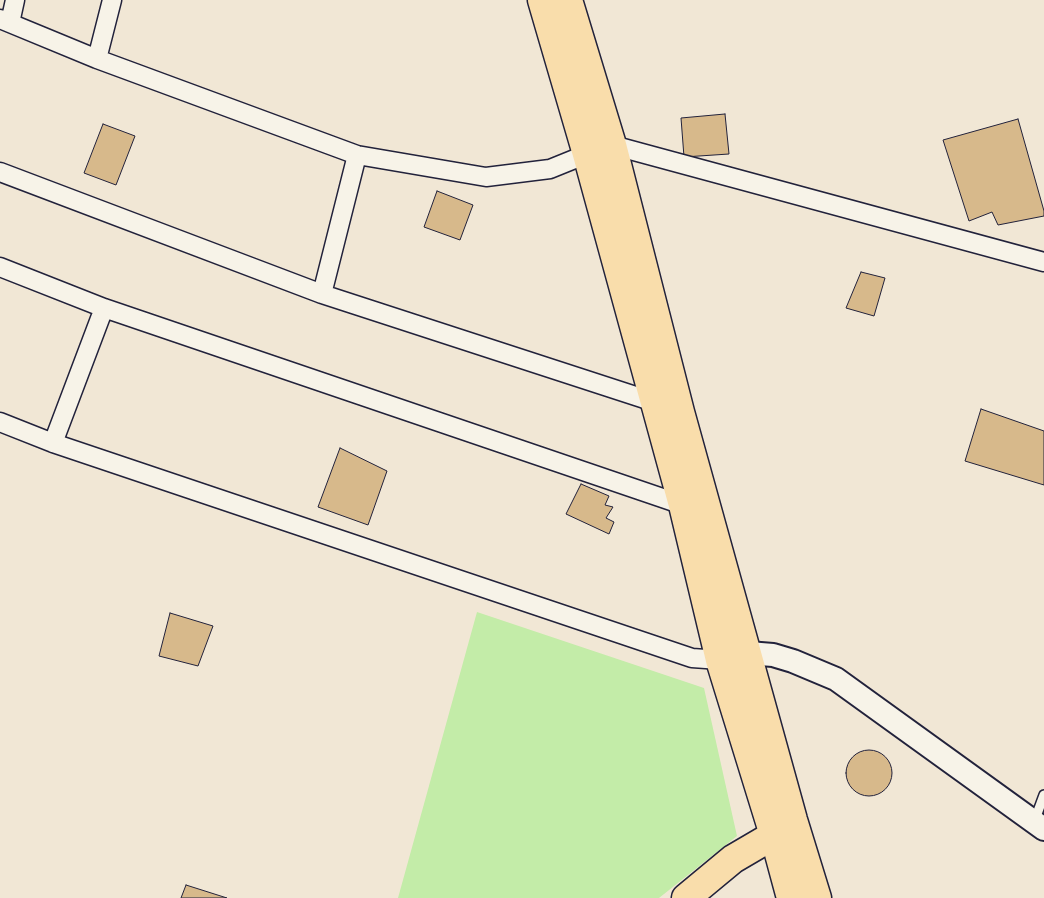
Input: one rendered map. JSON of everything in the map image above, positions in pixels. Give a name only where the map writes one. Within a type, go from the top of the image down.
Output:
[{"type":"main road","points":[[542,0],[600,150],[682,421],[748,653],[784,827],[791,898]]},
{"type":"main road","points":[[568,0],[654,402],[683,505],[720,660],[784,827],[817,898]]},
{"type":"main road","points":[[686,898],[733,859],[784,827]]},
{"type":"street","points":[[15,0],[5,21],[97,59],[357,155],[486,177],[550,169],[600,150],[1044,262]]},
{"type":"street","points":[[97,59],[112,0]]},
{"type":"street","points":[[322,294],[357,155]]},
{"type":"street","points":[[0,172],[322,294],[654,402]]},
{"type":"street","points":[[0,268],[104,308],[683,505]]},
{"type":"street","points":[[53,443],[104,308]]},
{"type":"street","points":[[0,422],[53,443],[692,658],[720,660],[748,653],[773,655],[793,661],[836,679],[1039,826]]},
{"type":"lane","points":[[1039,826],[1044,795]]},
{"type":"green space","points":[[477,612],[704,688],[737,836],[659,898],[398,898]]},
{"type":"building","points":[[725,114],[729,154],[684,157],[681,118]]},
{"type":"building","points":[[1018,119],[1044,216],[998,225],[992,212],[969,221],[943,140]]},
{"type":"building","points":[[103,124],[135,136],[116,185],[84,173]]},
{"type":"building","points":[[437,191],[473,205],[460,240],[424,227]]},
{"type":"building","points":[[861,272],[885,278],[874,316],[846,308]]},
{"type":"building","points":[[981,409],[1044,431],[1044,485],[965,461]]},
{"type":"building","points":[[340,448],[387,471],[368,525],[318,507]]},
{"type":"building","points":[[581,484],[609,496],[605,505],[613,507],[606,518],[614,522],[609,534],[566,514]]},
{"type":"building","points":[[170,613],[213,626],[198,666],[159,656]]},
{"type":"building","points":[[864,750],[874,750],[888,760],[892,773],[888,786],[882,792],[874,796],[864,796],[850,786],[846,778],[846,768],[856,754]]},
{"type":"building","points":[[186,885],[227,898],[181,898]]}]
